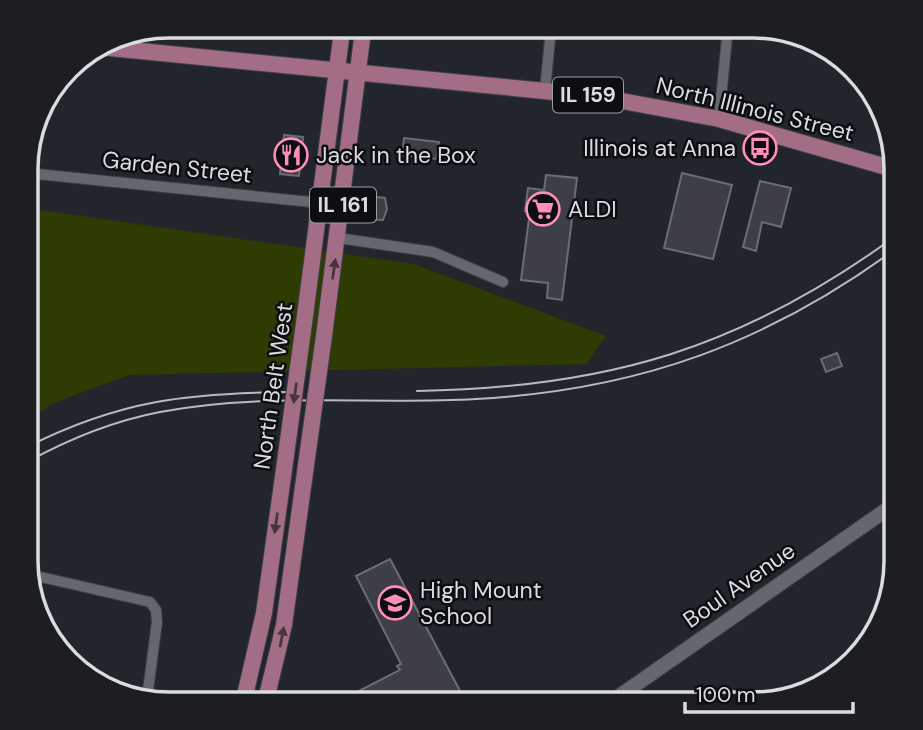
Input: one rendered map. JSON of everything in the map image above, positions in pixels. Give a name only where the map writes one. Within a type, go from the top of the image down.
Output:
[{"type":"main road","name":"IL 161","points":[[338,72],[341,38]]},
{"type":"main road","name":"IL 161","points":[[359,74],[362,38]]},
{"type":"main road","name":"North Illinois Street","points":[[118,49],[595,96],[719,118],[884,166]]},
{"type":"main road","name":"North Belt West","points":[[246,691],[264,613],[338,72]]},
{"type":"main road","name":"North Belt West","points":[[268,691],[284,625],[359,74]]},
{"type":"street","points":[[545,90],[550,39]]},
{"type":"street","points":[[719,118],[727,39]]},
{"type":"street","name":"Garden Street","points":[[38,174],[321,203]]},
{"type":"street","points":[[338,239],[433,252],[503,282]]},
{"type":"street","name":"Boul Avenue","points":[[625,692],[884,511]]},
{"type":"street","points":[[40,578],[150,602],[156,610],[156,622],[148,689]]},
{"type":"green space","points":[[38,210],[414,264],[606,336],[586,364],[129,375],[51,404],[39,413]]},
{"type":"building","name":"Jack in the Box","points":[[284,135],[303,137],[299,176],[280,174]]},
{"type":"building","points":[[404,138],[439,142],[436,159],[402,155]]},
{"type":"building","points":[[682,173],[732,185],[713,259],[664,248]]},
{"type":"building","points":[[546,175],[577,178],[562,300],[547,298],[548,283],[521,280],[530,211],[525,211],[528,188],[544,190]]},
{"type":"building","points":[[760,181],[791,188],[781,227],[762,222],[756,251],[743,247]]},
{"type":"building","points":[[369,196],[385,198],[387,209],[383,220],[367,219]]},
{"type":"building","points":[[837,353],[842,366],[826,372],[821,359]]},
{"type":"building","name":"High Mount School","points":[[390,559],[460,692],[359,691],[400,670],[397,666],[401,664],[356,576]]},
{"type":"tram line","points":[[417,391],[486,388],[550,381],[612,370],[670,354],[728,333],[784,307],[884,244]]},
{"type":"tram line","points":[[39,456],[75,438],[108,426],[160,412],[199,406],[238,402],[476,399],[535,394],[646,373],[749,336],[799,311],[884,257]]},
{"type":"tram line","points":[[39,442],[93,419],[155,402],[219,394],[291,392]]},
{"type":"place","name":"Illinois at Anna","points":[[760,148]]},
{"type":"place","name":"Jack in the Box","points":[[291,155]]},
{"type":"place","name":"ALDI","points":[[543,209]]},
{"type":"place","name":"High Mount School","points":[[395,603]]}]
